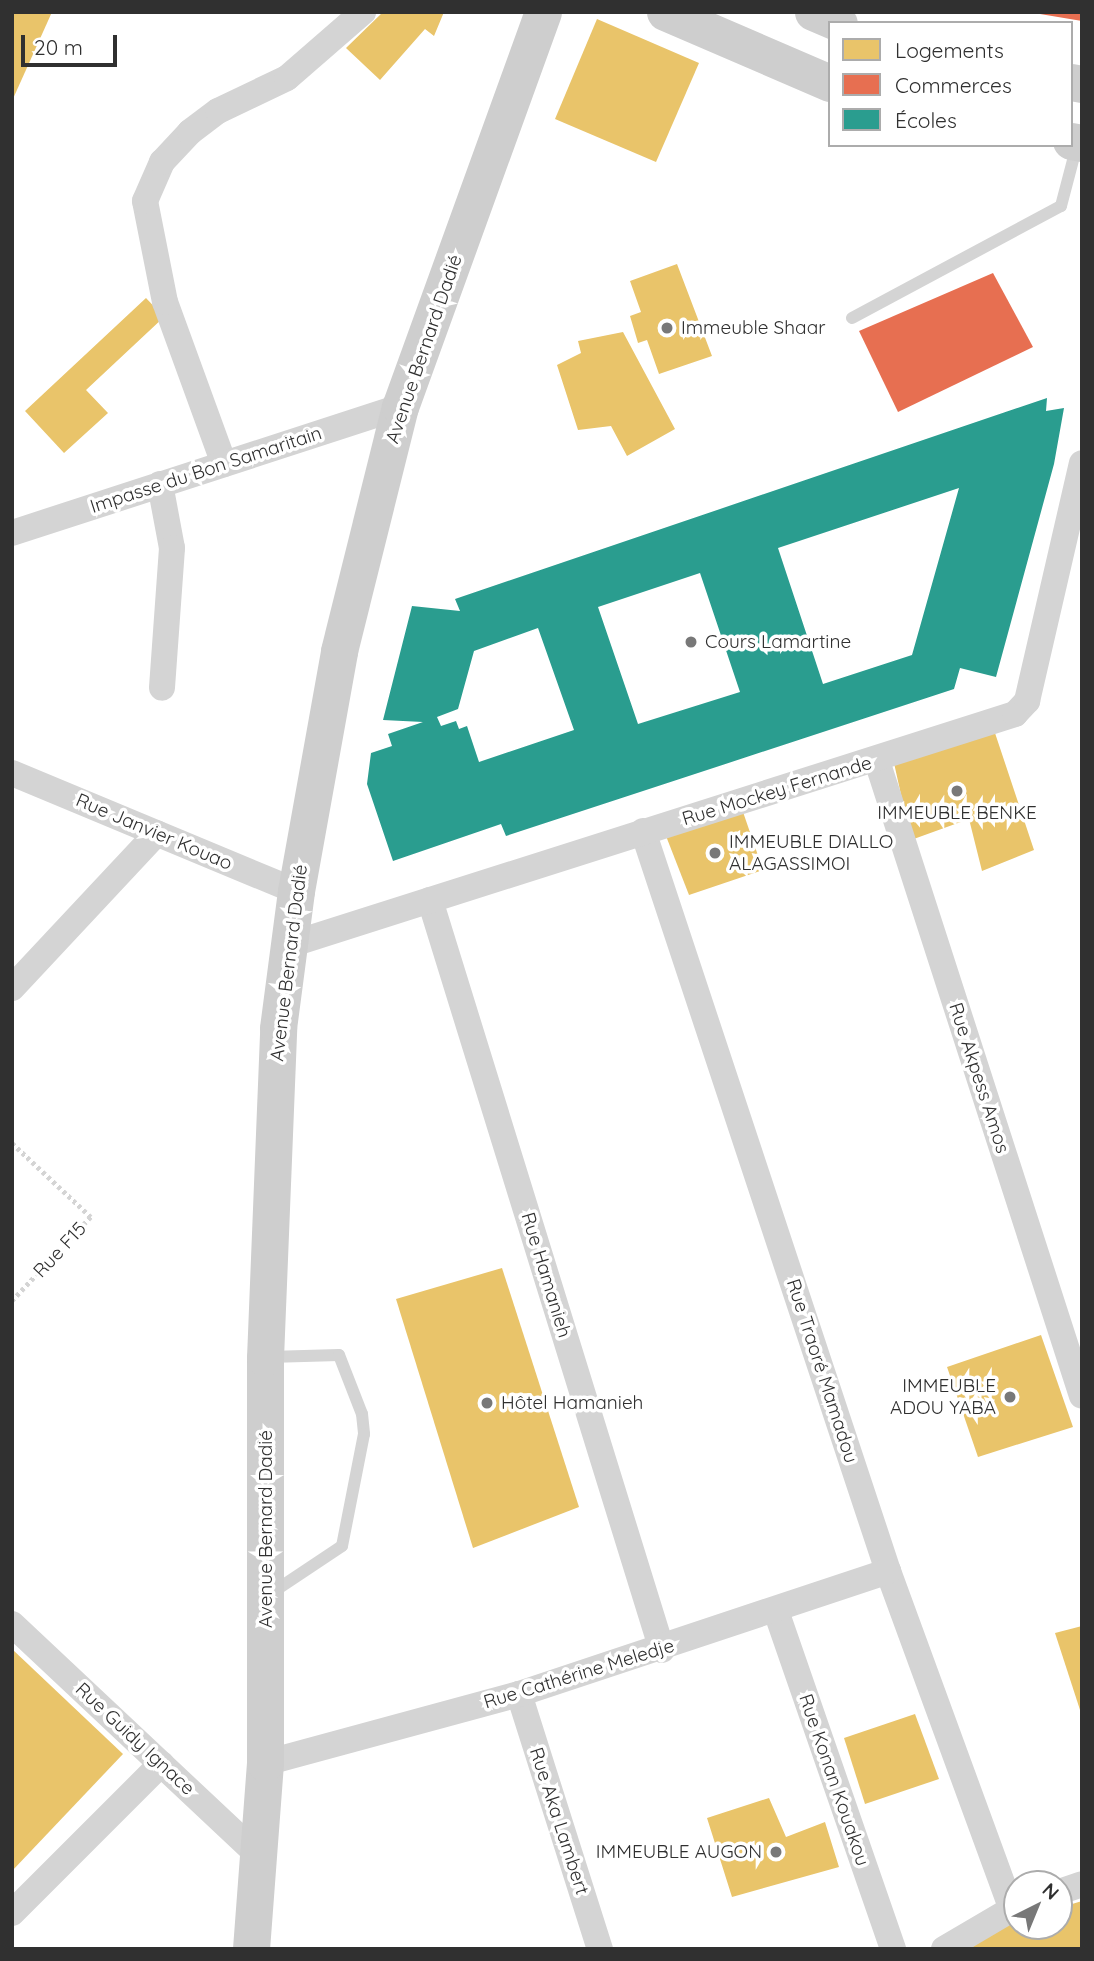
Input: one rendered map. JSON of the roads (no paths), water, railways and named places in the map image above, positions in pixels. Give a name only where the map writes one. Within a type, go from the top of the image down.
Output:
[{"type":"street","points":[[223,464],[165,302],[145,201],[162,162],[190,132],[218,111],[287,78],[363,12]]},
{"type":"street","name":"Avenue Bernard Dadié","points":[[251,1949],[265,1763],[265,1358],[278,1028],[296,891],[340,651],[400,407],[543,12]]},
{"type":"street","points":[[665,12],[828,82]]},
{"type":"street","points":[[813,12],[834,21]]},
{"type":"street","name":"Impasse du Bon Samaritain","points":[[12,533],[400,407]]},
{"type":"street","name":"Rue Mockey Fernande","points":[[289,945],[643,831],[877,761],[1023,708],[1082,463]]},
{"type":"street","points":[[160,484],[172,548],[162,688]]},
{"type":"street","name":"Rue Akpess Amos","points":[[877,761],[1082,1396]]},
{"type":"street","name":"Rue Janvier Kouao","points":[[12,773],[296,891]]},
{"type":"street","name":"Rue Traoré Mamadou","points":[[643,831],[888,1571],[1003,1878]]},
{"type":"street","points":[[12,988],[157,834]]},
{"type":"street","name":"Rue Hamanieh","points":[[429,900],[662,1650]]},
{"type":"street","name":"Rue Cathérine Meledje","points":[[265,1763],[519,1694],[662,1650],[888,1571]]},
{"type":"street","name":"Rue Konan Kouakou","points":[[776,1611],[893,1949]]},
{"type":"street","name":"Rue Guidy Ignace","points":[[12,1624],[257,1854]]},
{"type":"street","name":"Rue Aka Lambert","points":[[519,1694],[600,1949]]},
{"type":"street","points":[[12,1913],[161,1764]]},
{"type":"street","points":[[944,1949],[1003,1914]]},
{"type":"lane","points":[[852,318],[1061,206],[1077,142]]},
{"type":"lane","points":[[265,1358],[339,1354],[362,1414],[364,1434],[342,1546],[267,1595]]},
{"type":"place","name":"Immeuble Shaar","points":[[667,328]]},
{"type":"place","name":"Cours Lamartine","points":[[691,642]]},
{"type":"place","name":"IMMEUBLE BENKE","points":[[957,791]]},
{"type":"place","name":"IMMEUBLE DIALLO ALAGASSIMOI","points":[[715,853]]},
{"type":"place","name":"IMMEUBLE ADOU YABA","points":[[1010,1397]]},
{"type":"place","name":"Hôtel Hamanieh","points":[[487,1403]]},
{"type":"place","name":"IMMEUBLE AUGON","points":[[776,1852]]}]
